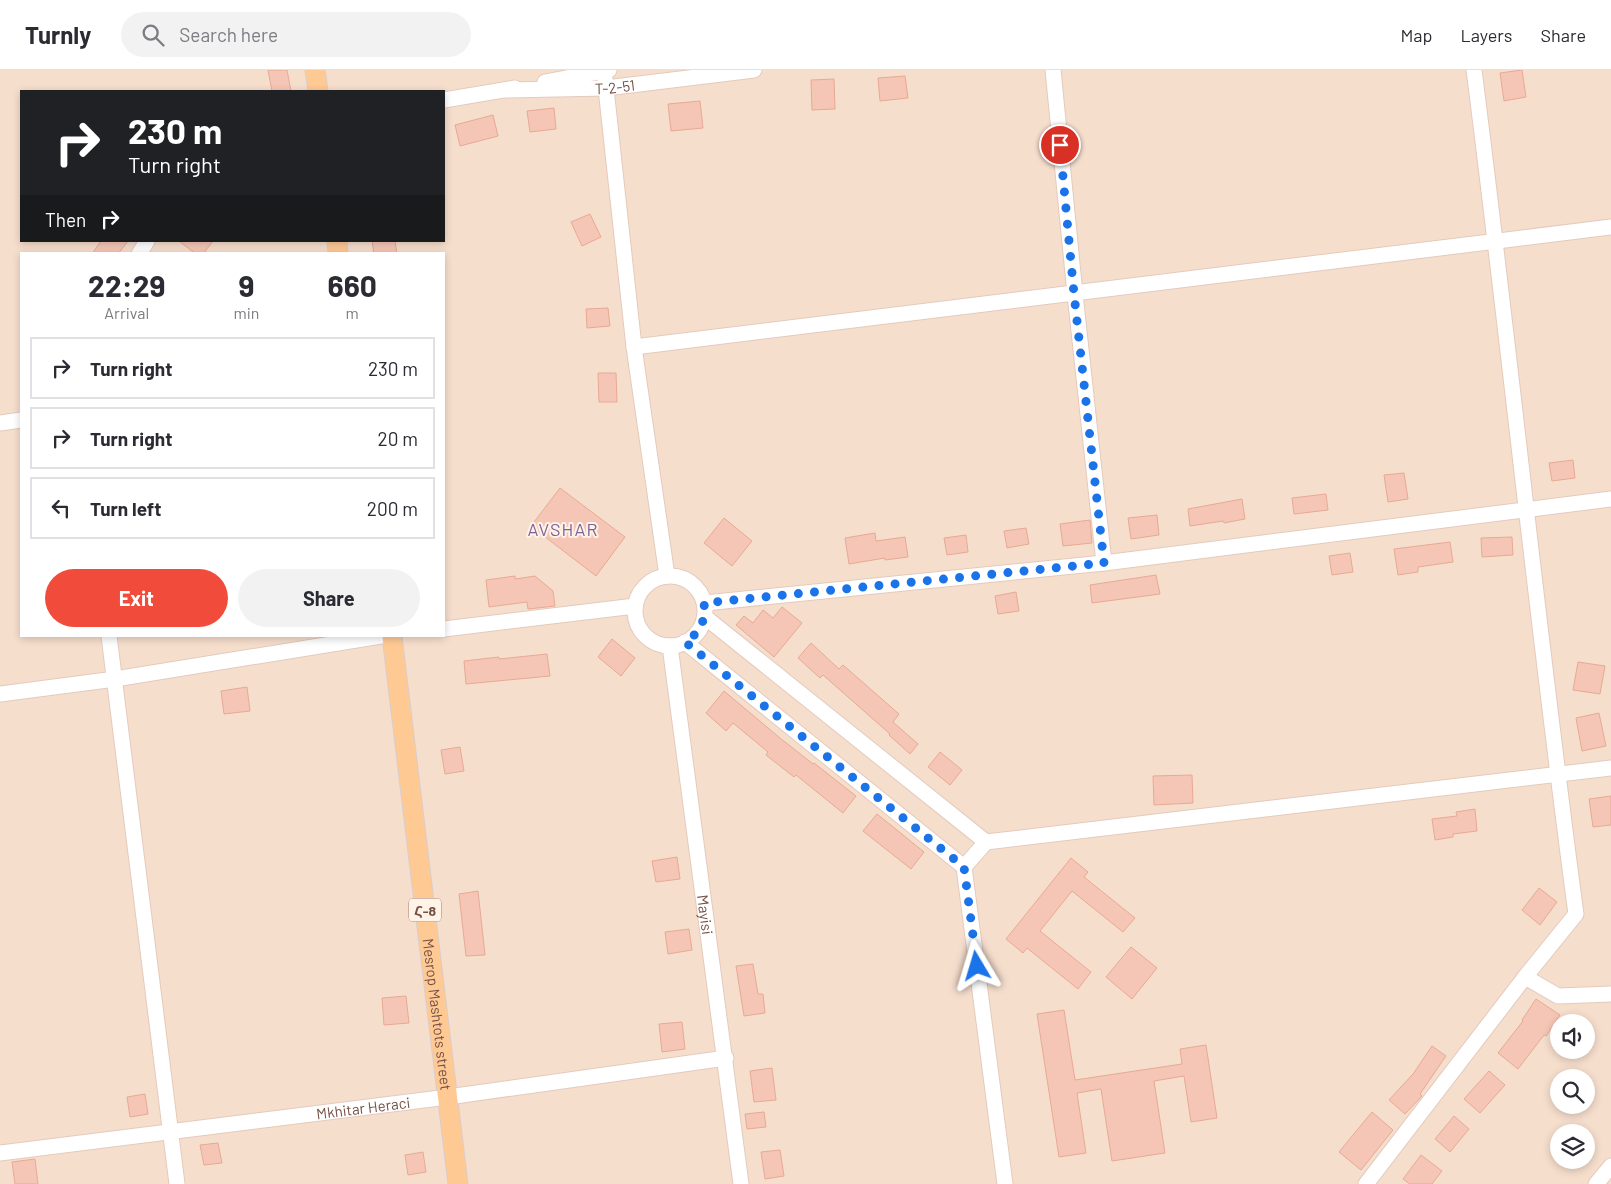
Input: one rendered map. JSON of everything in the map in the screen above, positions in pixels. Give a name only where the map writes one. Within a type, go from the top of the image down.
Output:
[{"type":"main road","points":[[315,70],[318,90]]},
{"type":"main road","name":"Mesrop Mashtots street","points":[[392,637],[458,1184]]},
{"type":"street","points":[[605,70],[634,347],[667,576]]},
{"type":"street","name":"T-2-51","points":[[445,100],[610,70]]},
{"type":"street","name":"T-2-51","points":[[505,90],[606,88],[754,70]]},
{"type":"street","points":[[1053,70],[1074,294],[1104,563]]},
{"type":"street","points":[[1366,1184],[1525,977],[1576,914],[1556,774],[1496,241],[1474,70]]},
{"type":"street","points":[[634,347],[1611,226]]},
{"type":"street","points":[[0,423],[20,420]]},
{"type":"street","points":[[705,610],[1104,563],[1611,499]]},
{"type":"street","points":[[667,576],[677,576],[695,586],[701,594],[705,610],[701,628],[694,636],[685,642],[670,646],[658,644],[640,629],[636,618],[635,606],[639,595],[646,586],[656,579],[667,576]]},
{"type":"street","points":[[445,629],[635,606]]},
{"type":"street","points":[[705,610],[986,842]]},
{"type":"street","points":[[109,637],[177,1184]]},
{"type":"street","points":[[0,694],[375,637]]},
{"type":"street","points":[[685,642],[964,867],[1005,1184]]},
{"type":"street","name":"Mayisi","points":[[670,646],[726,1058],[741,1184]]},
{"type":"street","points":[[964,867],[986,842],[1611,768]]},
{"type":"street","points":[[1525,977],[1558,996],[1611,994]]},
{"type":"street","name":"Mkhitar Heraci","points":[[0,1153],[448,1097],[726,1058]]},
{"type":"street","points":[[1596,1184],[1611,1166]]},
{"type":"shaded area","name":"AVSHAR","points":[[0,70],[1611,70],[1611,1184],[0,1184]]},
{"type":"building","points":[[268,70],[287,70],[291,90],[272,90]]},
{"type":"building","points":[[1522,70],[1526,97],[1504,101],[1500,73]]},
{"type":"building","points":[[905,76],[908,98],[880,101],[878,78]]},
{"type":"building","points":[[834,79],[835,109],[812,110],[811,80]]},
{"type":"building","points":[[700,101],[703,128],[671,131],[668,104]]},
{"type":"building","points":[[554,108],[556,129],[530,132],[527,111]]},
{"type":"building","points":[[493,115],[498,136],[460,146],[455,125]]},
{"type":"building","points":[[590,214],[601,237],[582,246],[571,222]]},
{"type":"building","points":[[100,242],[127,242],[120,252],[93,252]]},
{"type":"building","points":[[180,242],[212,242],[205,252],[193,252]]},
{"type":"building","points":[[372,242],[395,242],[397,252],[374,252]]},
{"type":"building","points":[[608,308],[610,326],[587,328],[586,309]]},
{"type":"building","points":[[598,373],[616,373],[617,402],[599,402]]},
{"type":"building","points":[[1573,460],[1575,478],[1552,481],[1549,463]]},
{"type":"building","points":[[1404,473],[1408,499],[1388,502],[1384,475]]},
{"type":"building","points":[[560,488],[625,537],[596,576],[531,526]]},
{"type":"building","points":[[1326,494],[1328,510],[1294,514],[1292,498]]},
{"type":"building","points":[[1242,499],[1245,519],[1190,526],[1188,509]]},
{"type":"building","points":[[1157,515],[1159,535],[1131,539],[1128,518]]},
{"type":"building","points":[[724,518],[752,541],[732,566],[704,543]]},
{"type":"building","points":[[1090,520],[1092,543],[1063,546],[1060,524]]},
{"type":"building","points":[[1026,528],[1029,544],[1007,548],[1004,531]]},
{"type":"building","points":[[875,533],[876,541],[905,537],[908,557],[885,560],[885,558],[849,564],[845,538]]},
{"type":"building","points":[[966,535],[968,552],[947,555],[944,538]]},
{"type":"building","points":[[1512,537],[1513,555],[1482,557],[1481,538]]},
{"type":"building","points":[[1450,542],[1453,562],[1418,567],[1418,572],[1398,575],[1394,549]]},
{"type":"building","points":[[1350,553],[1353,572],[1332,575],[1329,556]]},
{"type":"building","points":[[1156,575],[1160,594],[1092,603],[1090,585]]},
{"type":"building","points":[[515,576],[515,579],[535,576],[553,591],[555,606],[528,609],[527,602],[489,607],[486,580]]},
{"type":"building","points":[[1016,592],[1019,611],[998,614],[995,596]]},
{"type":"building","points":[[782,607],[802,623],[774,657],[736,625],[744,616],[753,623],[763,610],[773,618]]},
{"type":"building","points":[[612,639],[635,658],[621,676],[598,657]]},
{"type":"building","points":[[811,643],[839,669],[843,665],[899,714],[893,722],[918,744],[910,754],[823,675],[820,678],[798,658]]},
{"type":"building","points":[[547,654],[550,676],[466,684],[464,661]]},
{"type":"building","points":[[1578,662],[1605,666],[1600,694],[1573,690]]},
{"type":"building","points":[[247,687],[250,711],[224,714],[221,691]]},
{"type":"building","points":[[724,691],[780,738],[856,796],[843,813],[796,775],[794,777],[766,755],[768,752],[733,723],[726,731],[706,713]]},
{"type":"building","points":[[1599,713],[1606,746],[1582,751],[1576,718]]},
{"type":"building","points":[[460,747],[464,771],[445,774],[441,750]]},
{"type":"building","points":[[940,752],[962,770],[950,785],[928,767]]},
{"type":"building","points":[[1192,775],[1193,803],[1154,805],[1153,776]]},
{"type":"building","points":[[1611,796],[1611,825],[1593,827],[1589,799]]},
{"type":"building","points":[[1475,809],[1477,831],[1453,834],[1453,837],[1435,840],[1432,819],[1457,816],[1456,812]]},
{"type":"building","points":[[877,814],[924,852],[911,869],[863,831]]},
{"type":"building","points":[[677,857],[680,879],[656,882],[652,861]]},
{"type":"building","points":[[1071,858],[1088,872],[1084,877],[1135,918],[1123,932],[1072,891],[1040,931],[1091,972],[1078,989],[1027,948],[1023,953],[1006,939]]},
{"type":"building","points":[[1539,888],[1557,902],[1540,925],[1522,910]]},
{"type":"building","points":[[478,891],[485,955],[466,956],[459,894]]},
{"type":"building","points":[[689,929],[692,950],[668,954],[665,932]]},
{"type":"building","points":[[1131,947],[1157,968],[1132,999],[1106,977]]},
{"type":"building","points":[[753,964],[758,994],[763,994],[765,1013],[744,1016],[736,966]]},
{"type":"building","points":[[406,996],[409,1023],[384,1025],[382,998]]},
{"type":"building","points":[[1536,999],[1558,1014],[1550,1014],[1550,1030],[1518,1069],[1498,1053]]},
{"type":"building","points":[[1064,1010],[1075,1080],[1182,1064],[1180,1049],[1206,1045],[1217,1118],[1191,1122],[1184,1076],[1154,1081],[1165,1153],[1112,1161],[1101,1089],[1077,1093],[1086,1153],[1059,1157],[1037,1014]]},
{"type":"building","points":[[682,1022],[685,1049],[662,1052],[659,1024]]},
{"type":"building","points":[[1432,1046],[1446,1056],[1420,1094],[1422,1096],[1405,1114],[1389,1100],[1413,1074]]},
{"type":"building","points":[[772,1068],[776,1100],[754,1102],[750,1071]]},
{"type":"building","points":[[1489,1071],[1505,1085],[1480,1113],[1464,1099]]},
{"type":"building","points":[[145,1094],[148,1114],[130,1117],[127,1097]]},
{"type":"building","points":[[764,1112],[766,1127],[747,1129],[745,1114]]},
{"type":"building","points":[[1372,1112],[1393,1130],[1361,1170],[1339,1152]]},
{"type":"building","points":[[1454,1116],[1469,1129],[1450,1152],[1435,1139]]},
{"type":"building","points":[[218,1143],[222,1163],[204,1165],[200,1145]]},
{"type":"building","points":[[780,1150],[784,1176],[765,1179],[761,1152]]},
{"type":"building","points":[[423,1152],[426,1172],[408,1175],[405,1155]]},
{"type":"building","points":[[1421,1155],[1442,1171],[1432,1184],[1410,1184],[1403,1179]]},
{"type":"building","points":[[35,1159],[38,1184],[15,1184],[12,1162]]},
{"type":"district","name":"AVSHAR","points":[[563,529]]},
{"type":"route","points":[[977,966],[964,867],[685,642],[701,628],[705,617],[704,603],[1104,563],[1074,294],[1060,145]]}]
